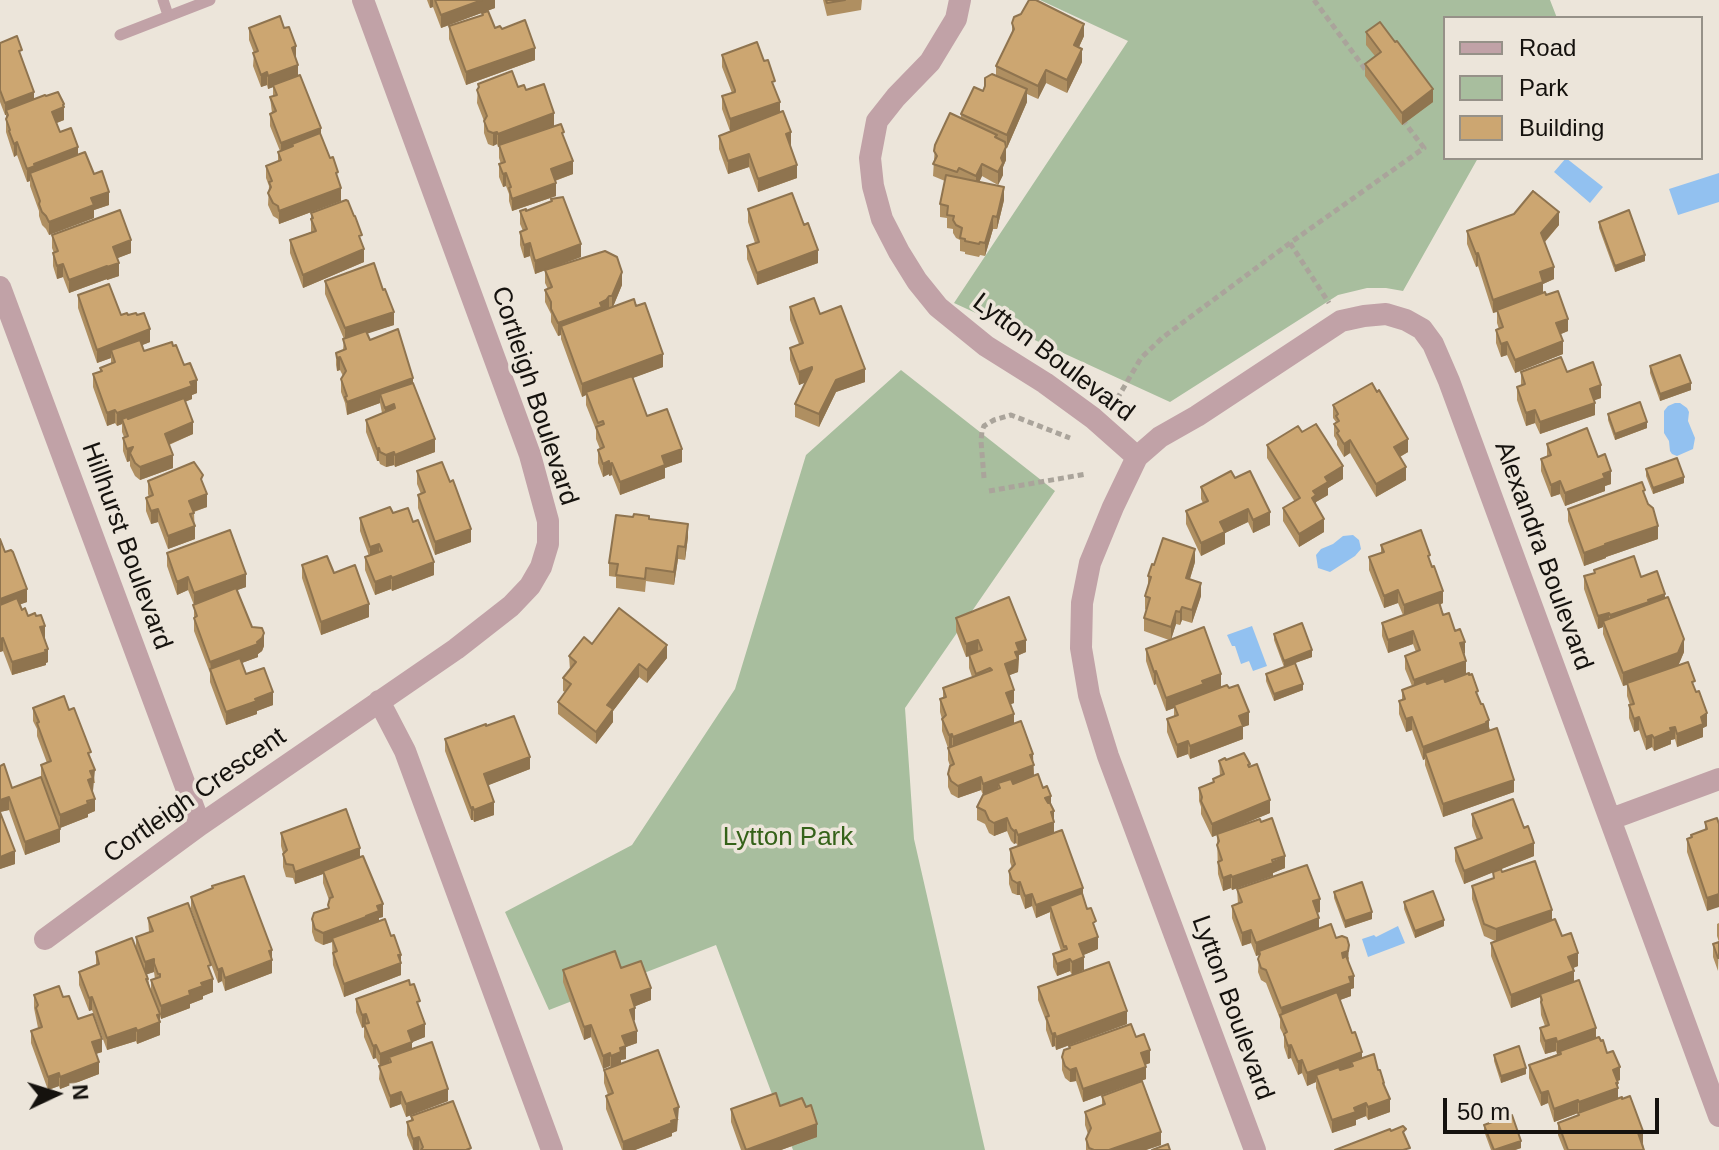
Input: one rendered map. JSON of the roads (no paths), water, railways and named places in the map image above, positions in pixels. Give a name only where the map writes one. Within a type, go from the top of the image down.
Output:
[{"type":"street","name":"Cortleigh Boulevard","points":[[363,0],[530,455],[548,521],[548,544],[541,567],[530,586],[489,624],[379,701]]},
{"type":"street","name":"Lytton Boulevard","points":[[960,0],[956,19],[930,62],[877,121],[870,158],[873,186],[882,219],[899,252],[938,307],[986,346],[1093,418],[1137,457],[1090,563],[1082,603],[1081,648],[1089,695],[1108,756],[1255,1150]]},
{"type":"street","name":"Hillhurst Boulevard","points":[[0,287],[200,825]]},
{"type":"street","name":"Alexandra Boulevard","points":[[1137,457],[1160,437],[1341,321],[1386,314],[1422,329],[1433,344],[1449,381],[1719,1116]]},
{"type":"street","name":"Cortleigh Crescent","points":[[45,939],[200,825],[379,701]]},
{"type":"street","points":[[379,701],[405,751],[552,1150]]},
{"type":"street","points":[[1611,819],[1719,779]]},
{"type":"lane","points":[[163,0],[168,15]]},
{"type":"lane","points":[[120,35],[210,0]]},
{"type":"water","points":[[1564,160],[1569,160],[1603,187],[1590,203],[1554,172]]},
{"type":"water","points":[[1719,173],[1719,202],[1678,215],[1669,189]]},
{"type":"water","points":[[1675,403],[1687,408],[1695,438],[1693,449],[1677,456],[1670,451],[1664,433],[1664,411]]},
{"type":"water","points":[[1353,535],[1359,540],[1361,549],[1355,556],[1330,572],[1318,568],[1316,555],[1321,549],[1343,536]]},
{"type":"water","points":[[1252,626],[1267,666],[1253,671],[1249,661],[1241,664],[1235,646],[1232,646],[1227,635]]},
{"type":"water","points":[[1398,926],[1405,943],[1368,957],[1362,939],[1376,937]]},
{"type":"park label","name":"Lytton Park","points":[[788,838]]}]
